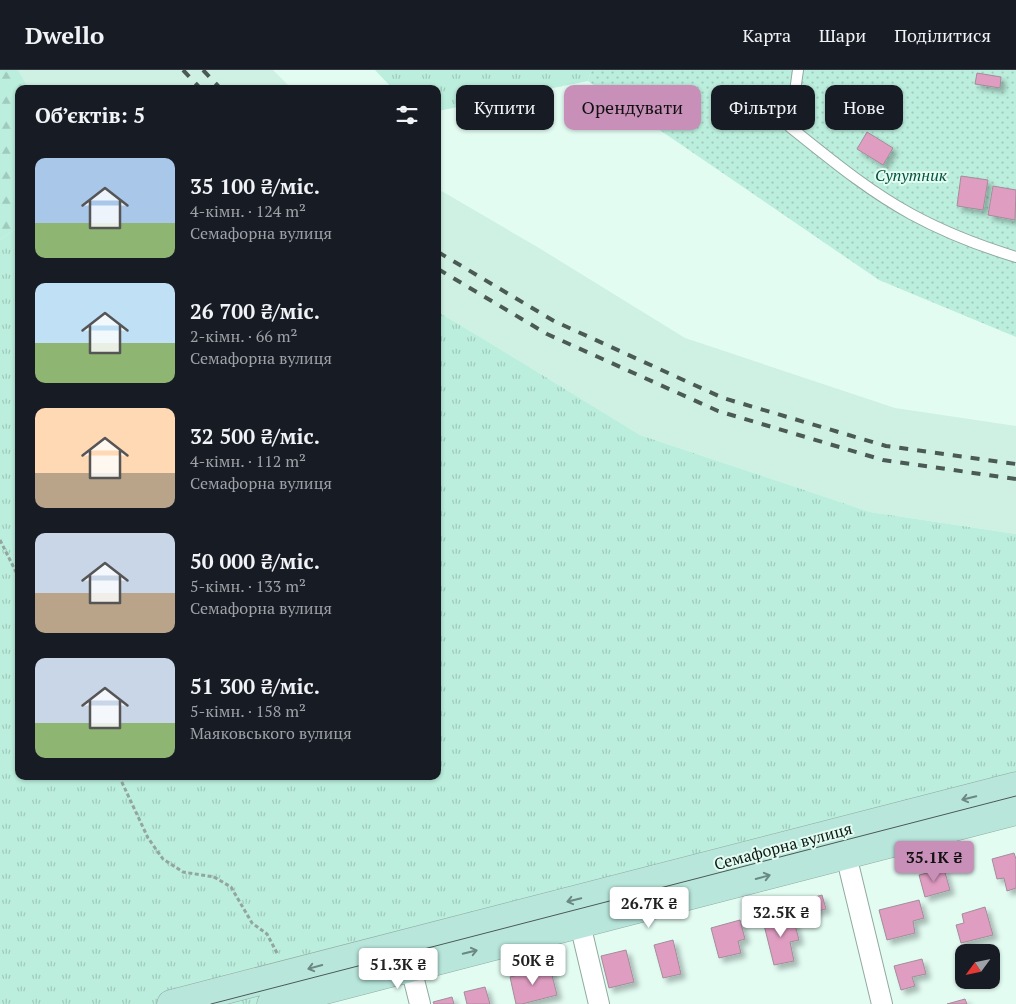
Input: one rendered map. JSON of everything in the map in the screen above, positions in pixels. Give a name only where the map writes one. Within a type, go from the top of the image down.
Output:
[{"type":"main road","name":"Семафорна вулиця","points":[[171,1004],[230,997],[285,975],[1016,786]]},
{"type":"main road","name":"Семафорна вулиця","points":[[271,1004],[1016,811]]},
{"type":"street","points":[[846,855],[882,1004]]},
{"type":"street","points":[[580,924],[599,1004]]},
{"type":"street","points":[[411,968],[420,1004]]},
{"type":"lane","points":[[798,70],[790,127],[852,176],[910,214],[972,243],[1016,257]]},
{"type":"path","points":[[0,540],[15,570]]},
{"type":"path","points":[[121,780],[148,838],[162,859],[183,872],[214,877],[231,887],[252,923],[267,934],[285,975]]},
{"type":"shaded area","points":[[18,70],[273,70],[288,85],[27,85]]},
{"type":"shaded area","points":[[441,191],[539,248],[685,338],[895,408],[1016,426],[1016,534],[870,512],[640,435],[441,314]]},
{"type":"green space","points":[[0,70],[18,70],[27,85],[15,85],[15,229],[0,240]]},
{"type":"green space","points":[[375,70],[591,70],[588,81],[554,88],[554,85],[456,85],[456,107],[441,110],[441,85],[389,85]]},
{"type":"green space","name":"Супутник","points":[[591,70],[1016,70],[1016,337],[879,280],[660,130],[701,130],[701,85],[594,85],[588,81]]},
{"type":"green space","points":[[15,229],[15,780],[441,780],[441,314],[640,435],[870,512],[1016,534],[1016,822],[305,1004],[0,1004],[0,240]]},
{"type":"building","points":[[977,73],[1001,77],[1000,88],[975,84]]},
{"type":"building","points":[[867,132],[893,148],[883,165],[857,149]]},
{"type":"building","points":[[961,176],[988,180],[983,210],[957,206]]},
{"type":"building","points":[[993,186],[1016,190],[1015,220],[988,215]]},
{"type":"building","points":[[1014,853],[1016,859],[1016,888],[1007,891],[1004,878],[997,879],[992,859]]},
{"type":"building","points":[[944,869],[950,890],[925,897],[919,875]]},
{"type":"building","points":[[822,895],[826,909],[806,914],[803,900]]},
{"type":"building","points":[[919,900],[924,918],[913,921],[915,933],[887,940],[879,910]]},
{"type":"building","points":[[985,907],[993,935],[961,943],[956,925],[964,923],[962,914]]},
{"type":"building","points":[[792,914],[799,940],[790,942],[794,961],[774,965],[763,921]]},
{"type":"building","points":[[740,920],[745,939],[738,941],[741,953],[719,958],[711,928]]},
{"type":"building","points":[[673,940],[681,974],[663,978],[654,945]]},
{"type":"building","points":[[626,950],[634,982],[609,988],[601,956]]},
{"type":"building","points":[[922,959],[926,974],[912,977],[915,986],[901,990],[894,966]]},
{"type":"building","points":[[550,967],[557,995],[516,1004],[510,977]]},
{"type":"building","points":[[485,987],[490,1004],[467,1004],[464,992]]},
{"type":"building","points":[[452,997],[454,1004],[434,1004],[433,1002]]},
{"type":"building","points":[[965,999],[967,1004],[947,1004]]},
{"type":"tram line","points":[[211,1004],[1016,796]]},
{"type":"railway","points":[[183,70],[197,85]]},
{"type":"railway","points":[[203,70],[217,85]]},
{"type":"railway","points":[[441,254],[554,321],[723,398],[886,446],[1016,464]]},
{"type":"railway","points":[[441,271],[547,334],[718,411],[883,460],[1016,479]]}]
